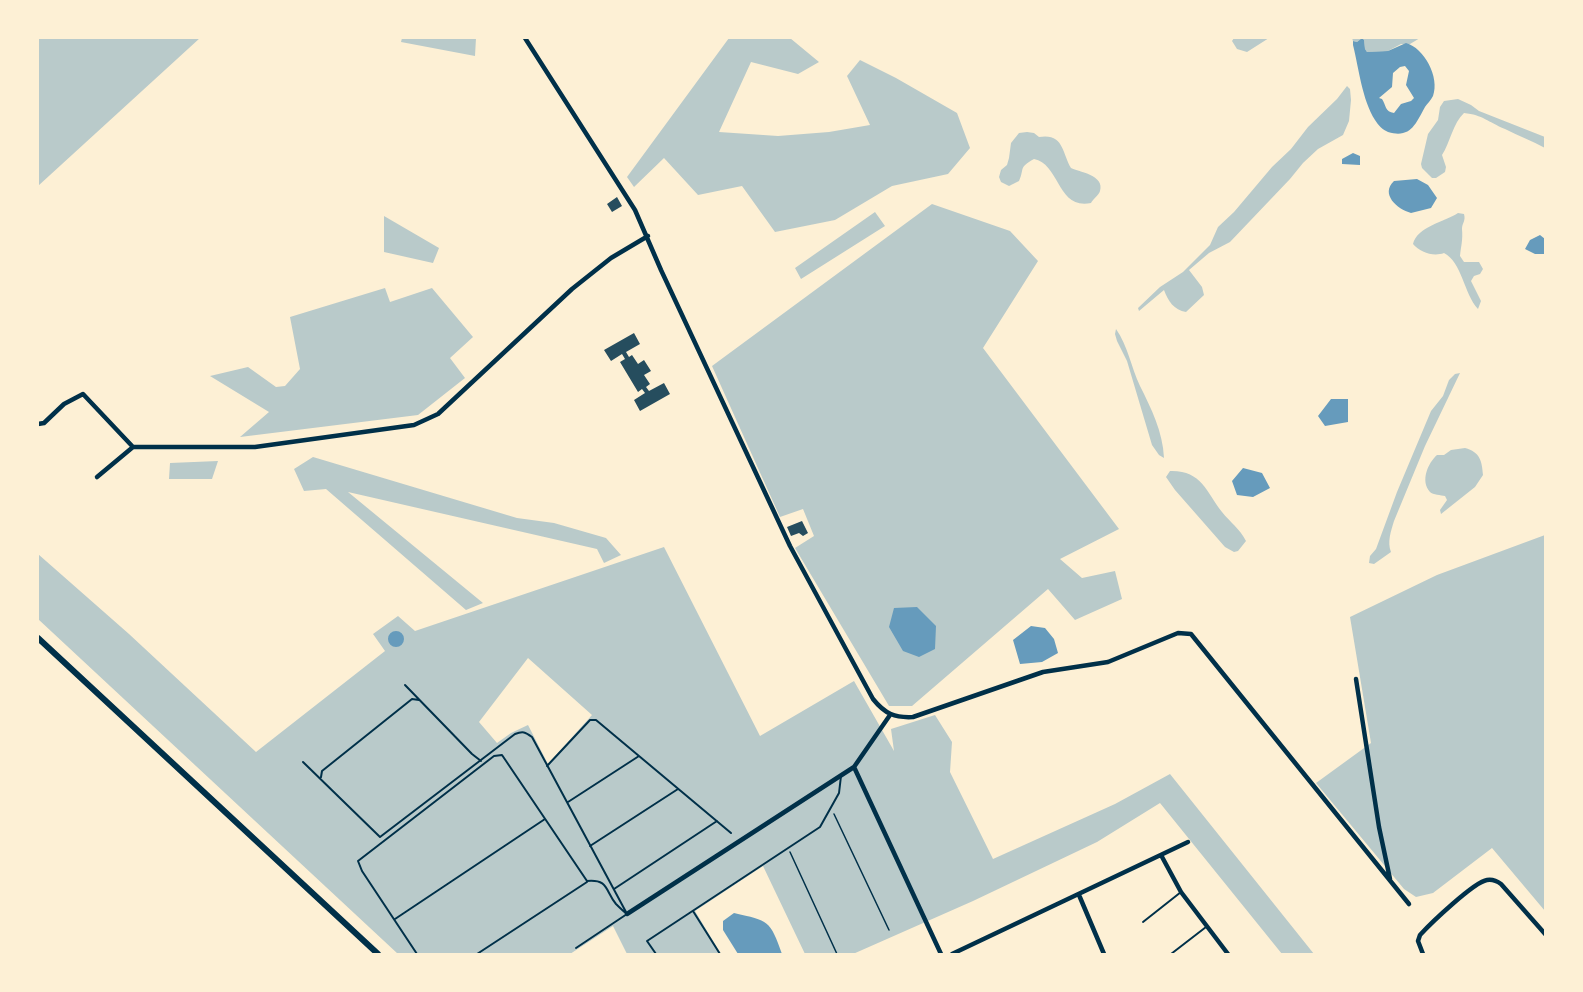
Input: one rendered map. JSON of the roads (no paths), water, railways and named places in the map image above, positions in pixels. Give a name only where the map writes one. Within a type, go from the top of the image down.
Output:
[{"type":"main road","points":[[38,638],[378,954]]},
{"type":"street","points":[[525,38],[615,175],[635,210],[790,546],[881,710],[900,718],[913,717],[1043,672],[1108,662],[1178,633],[1191,634],[1409,904]]},
{"type":"street","points":[[98,477],[133,447],[255,447],[414,425],[428,420],[438,414],[594,271],[648,236]]},
{"type":"street","points":[[38,424],[44,423],[64,404],[82,394],[133,447]]},
{"type":"street","points":[[1356,679],[1377,816],[1390,882]]},
{"type":"street","points":[[627,914],[854,767],[886,724],[890,715]]},
{"type":"street","points":[[854,767],[941,954]]},
{"type":"street","points":[[952,954],[1188,842]]},
{"type":"street","points":[[1161,855],[1181,892],[1228,954]]},
{"type":"street","points":[[1423,954],[1418,938],[1478,883],[1487,880],[1494,880],[1501,884],[1545,935]]},
{"type":"street","points":[[1078,895],[1104,954]]},
{"type":"lane","points":[[405,686],[472,754],[481,760]]},
{"type":"lane","points":[[321,779],[322,771],[354,745],[412,699],[419,700]]},
{"type":"lane","points":[[548,766],[590,720],[596,720],[731,833]]},
{"type":"lane","points":[[303,762],[380,837],[481,760],[520,732],[526,732],[532,737],[627,914]]},
{"type":"lane","points":[[417,954],[362,872],[358,861],[494,756],[502,755],[587,881]]},
{"type":"lane","points":[[567,803],[639,756]]},
{"type":"lane","points":[[656,954],[647,941],[820,827],[839,793],[841,776]]},
{"type":"lane","points":[[590,846],[678,789]]},
{"type":"lane","points":[[394,920],[545,819]]},
{"type":"lane","points":[[613,889],[717,821]]},
{"type":"lane","points":[[477,954],[587,881],[597,880],[605,885],[615,903],[627,914]]},
{"type":"lane","points":[[1143,922],[1181,892]]},
{"type":"lane","points":[[693,911],[720,954]]},
{"type":"lane","points":[[576,948],[627,914]]},
{"type":"lane","points":[[1171,954],[1206,927]]},
{"type":"water","points":[[1362,38],[1364,40],[1367,52],[1388,51],[1406,43],[1419,51],[1429,64],[1435,88],[1433,96],[1415,124],[1407,131],[1396,134],[1388,132],[1375,120],[1361,84],[1353,45],[1353,41],[1357,42]],"holes":[[[1405,66],[1409,71],[1406,85],[1414,98],[1401,104],[1394,113],[1391,112],[1379,98],[1392,87],[1393,73]]]},
{"type":"water","points":[[1353,153],[1360,156],[1360,165],[1342,164],[1342,159]]},
{"type":"water","points":[[1417,179],[1428,185],[1437,198],[1431,208],[1411,213],[1396,205],[1389,191],[1394,181]]},
{"type":"water","points":[[1540,235],[1545,239],[1545,254],[1535,254],[1525,249],[1530,240]]},
{"type":"water","points":[[1331,399],[1348,399],[1348,422],[1325,426],[1318,416]]},
{"type":"water","points":[[1243,468],[1262,473],[1270,488],[1253,497],[1237,495],[1232,481]]},
{"type":"water","points":[[917,607],[936,626],[935,649],[919,657],[903,651],[889,627],[894,608]]},
{"type":"water","points":[[1031,626],[1045,628],[1054,639],[1058,653],[1042,662],[1020,664],[1013,640]]},
{"type":"water","points":[[396,631],[402,633],[404,639],[402,645],[396,647],[390,645],[388,639],[390,633]]},
{"type":"water","points":[[734,913],[755,918],[767,924],[782,954],[738,954],[723,930],[723,921]]}]
